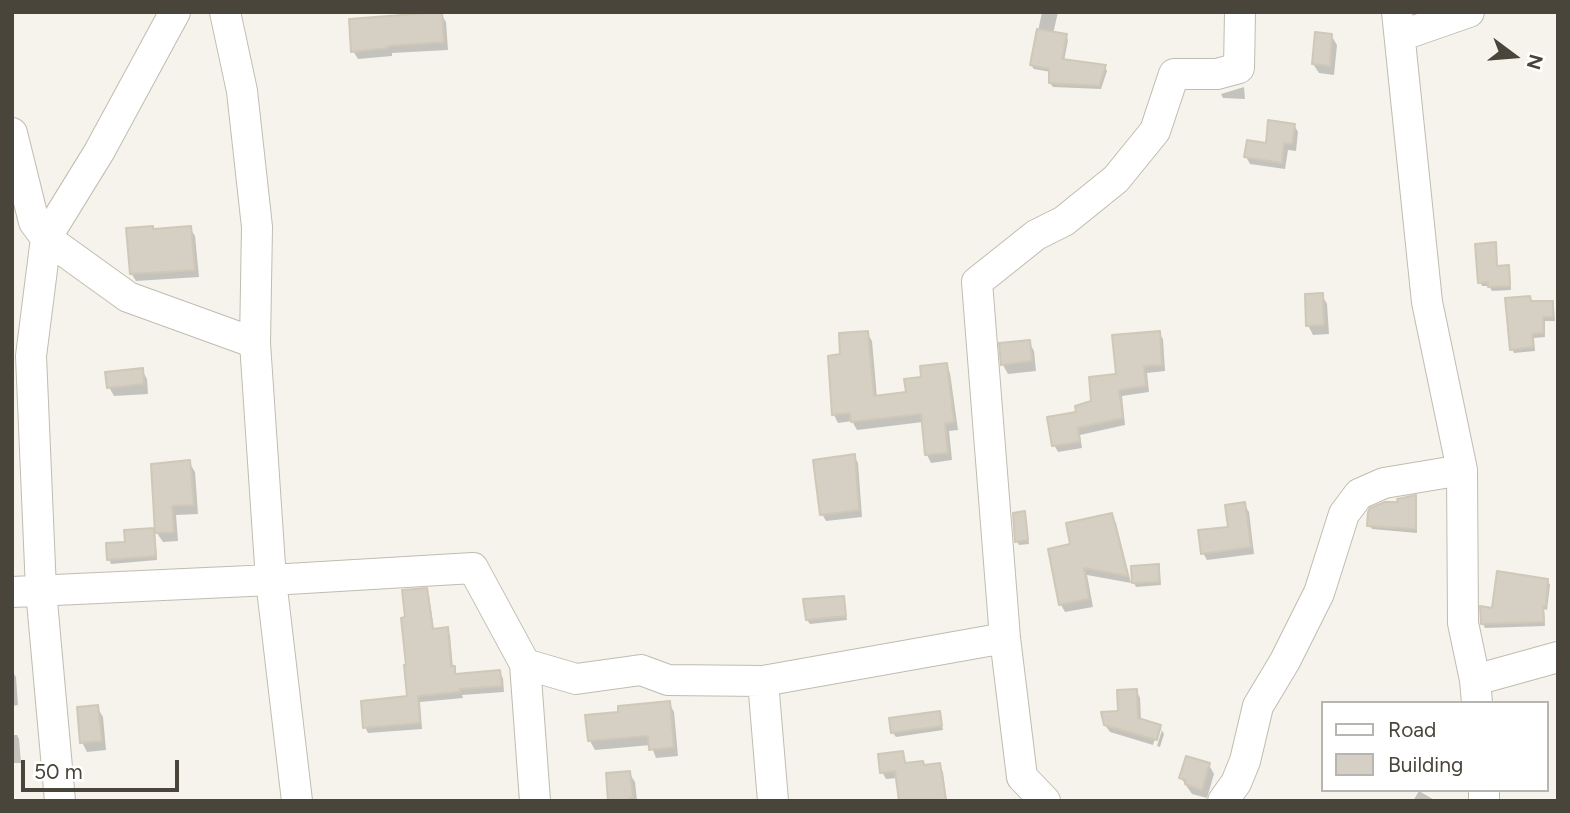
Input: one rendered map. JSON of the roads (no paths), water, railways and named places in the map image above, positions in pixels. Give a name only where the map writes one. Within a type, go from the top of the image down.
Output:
[{"type":"street","points":[[60,801],[27,591],[31,356],[46,238],[99,152],[175,12]]},
{"type":"street","points":[[225,12],[242,90],[257,227],[255,344],[271,580],[297,801]]},
{"type":"street","points":[[1045,801],[1022,777],[1004,638],[977,282],[1036,235],[1064,220],[1116,179],[1155,131],[1174,74],[1217,74],[1239,68],[1240,12]]},
{"type":"street","points":[[1469,12],[1399,24],[1427,302],[1462,470],[1463,623],[1476,692],[1558,657]]},
{"type":"street","points":[[12,133],[34,222],[46,238],[128,296],[255,344]]},
{"type":"street","points":[[1223,801],[1236,783],[1245,761],[1258,706],[1319,593],[1343,514],[1359,494],[1384,483],[1462,470]]},
{"type":"street","points":[[27,591],[473,568],[525,664],[535,801]]},
{"type":"street","points":[[525,664],[576,678],[641,670],[667,680],[763,681],[1004,638]]},
{"type":"street","points":[[763,681],[773,801]]}]
